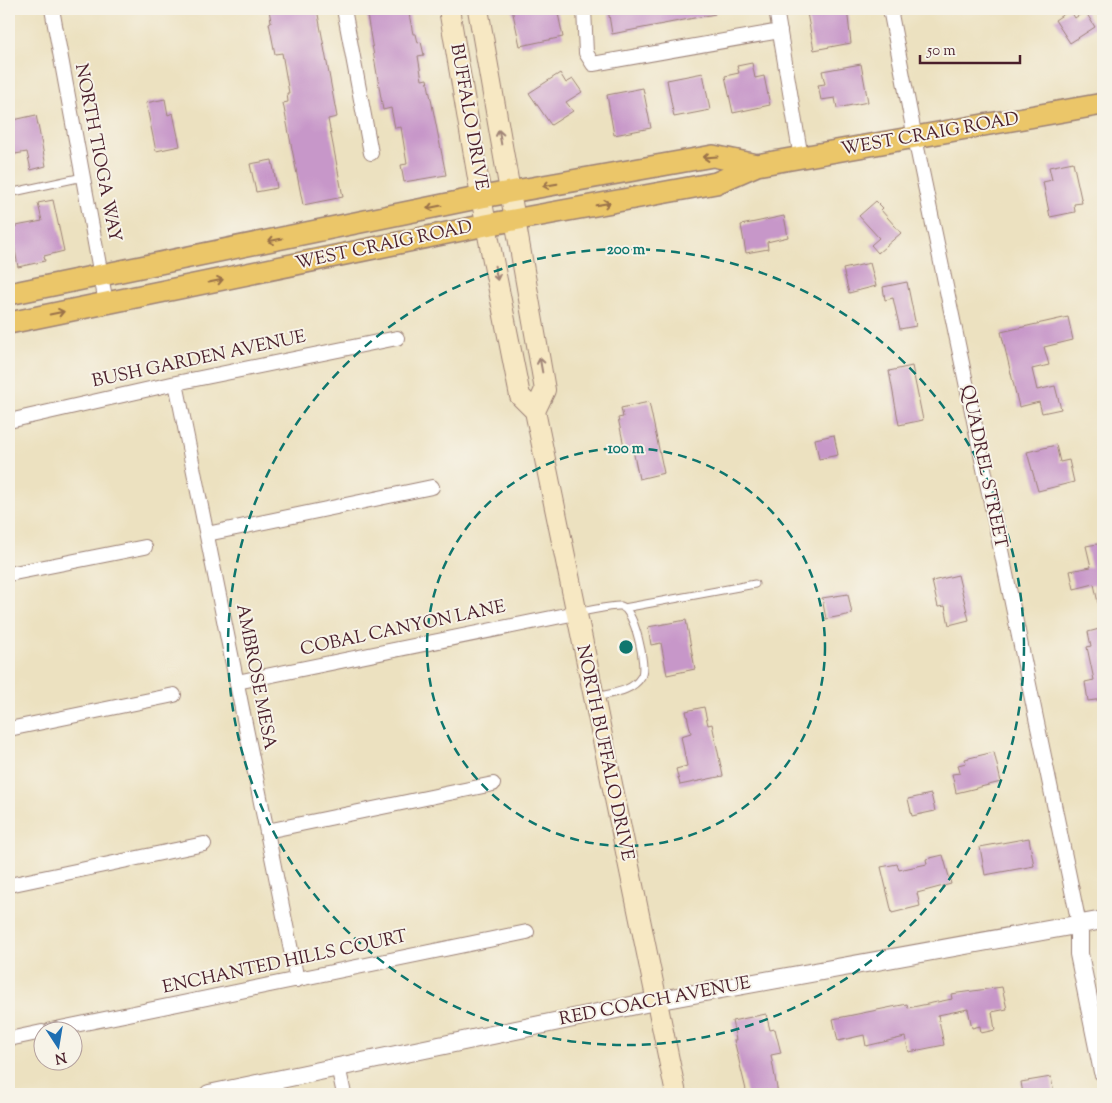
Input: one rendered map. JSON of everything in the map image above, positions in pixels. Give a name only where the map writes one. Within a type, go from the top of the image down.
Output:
[{"type":"main road","name":"BUFFALO DRIVE","points":[[449,9],[486,225]]},
{"type":"main road","name":"BUFFALO DRIVE","points":[[478,9],[514,220]]},
{"type":"main road","name":"WEST CRAIG ROAD","points":[[9,323],[486,225],[716,183],[757,165],[1103,104]]},
{"type":"main road","name":"WEST CRAIG ROAD","points":[[9,294],[482,197],[713,156],[757,165]]},
{"type":"main road","points":[[514,220],[546,390],[535,410]]},
{"type":"main road","name":"NORTH BUFFALO DRIVE","points":[[486,225],[520,396],[535,410],[655,1001],[676,1094]]},
{"type":"street","name":"NORTH TIOGA WAY","points":[[52,9],[106,303]]},
{"type":"street","points":[[344,9],[371,153]]},
{"type":"street","points":[[584,9],[586,53],[593,64],[780,31]]},
{"type":"street","points":[[776,9],[801,158]]},
{"type":"street","name":"QUADREL STREET","points":[[890,9],[915,138],[1079,924],[1079,954],[1100,1028],[1103,1072]]},
{"type":"street","name":"BUSH GARDEN AVENUE","points":[[9,421],[176,382],[397,338]]},
{"type":"street","name":"AMBROSE MESA","points":[[176,382],[297,980]]},
{"type":"street","points":[[207,534],[432,487]]},
{"type":"street","points":[[9,574],[145,547]]},
{"type":"street","name":"COBAL CANYON LANE","points":[[237,682],[576,612]]},
{"type":"street","points":[[9,729],[174,695]]},
{"type":"street","points":[[267,831],[493,784]]},
{"type":"street","points":[[9,885],[204,844]]},
{"type":"street","name":"RED COACH AVENUE","points":[[209,1094],[655,1001],[1103,920]]},
{"type":"street","name":"ENCHANTED HILLS COURT","points":[[82,1024],[527,932]]},
{"type":"street","points":[[9,1039],[32,1034]]},
{"type":"street","points":[[338,1066],[344,1094]]},
{"type":"lane","points":[[9,193],[83,177]]},
{"type":"lane","points":[[576,612],[623,608],[755,584]]},
{"type":"lane","points":[[593,698],[630,688],[643,675],[644,668],[635,625],[629,611],[623,608]]},
{"type":"building","points":[[269,9],[317,9],[337,117],[328,119],[343,197],[303,205],[283,103],[288,102],[287,93],[289,93],[282,53],[275,54],[269,23],[271,22]]},
{"type":"building","points":[[366,9],[408,9],[413,34],[416,34],[418,43],[421,42],[424,55],[418,56],[422,80],[427,79],[446,175],[404,182],[401,165],[407,164],[401,127],[395,128],[391,108],[383,110]]},
{"type":"building","points":[[512,9],[557,9],[563,37],[520,46]]},
{"type":"building","points":[[608,9],[714,9],[715,14],[612,34]]},
{"type":"building","points":[[847,9],[851,43],[814,50],[807,13]]},
{"type":"building","points":[[1070,10],[1075,18],[1085,11],[1095,27],[1070,43],[1055,20]]},
{"type":"building","points":[[752,63],[755,78],[764,76],[770,105],[733,113],[725,76],[739,73],[737,66]]},
{"type":"building","points":[[861,64],[868,102],[837,108],[835,98],[821,100],[818,85],[825,84],[822,71]]},
{"type":"building","points":[[560,73],[566,83],[573,79],[582,92],[566,102],[573,111],[551,125],[529,93]]},
{"type":"building","points":[[703,73],[710,110],[674,117],[667,80]]},
{"type":"building","points":[[643,88],[651,128],[614,135],[607,95]]},
{"type":"building","points":[[165,99],[168,115],[173,113],[180,146],[156,151],[146,103]]},
{"type":"building","points":[[36,115],[46,166],[31,170],[27,152],[9,155],[9,121]]},
{"type":"building","points":[[272,160],[277,188],[256,192],[250,164]]},
{"type":"building","points":[[1073,162],[1082,203],[1074,204],[1075,212],[1050,217],[1043,182],[1052,180],[1049,167]]},
{"type":"building","points":[[53,200],[64,251],[44,256],[45,261],[18,267],[11,227],[42,221],[38,203]]},
{"type":"building","points":[[876,201],[883,208],[881,210],[901,233],[878,253],[871,245],[879,238],[859,216]]},
{"type":"building","points":[[784,216],[788,237],[767,242],[768,249],[746,253],[741,225]]},
{"type":"building","points":[[870,263],[876,286],[849,293],[843,269]]},
{"type":"building","points":[[907,282],[916,326],[900,329],[893,298],[885,300],[883,287]]},
{"type":"building","points":[[1068,317],[1073,340],[1044,347],[1049,365],[1032,369],[1037,390],[1055,386],[1061,409],[1042,413],[1039,402],[1019,407],[1001,332]]},
{"type":"building","points":[[912,366],[923,420],[899,425],[889,371]]},
{"type":"building","points":[[649,402],[664,473],[639,479],[633,450],[625,451],[618,418],[623,417],[621,408]]},
{"type":"building","points":[[834,435],[838,455],[819,459],[815,439]]},
{"type":"building","points":[[1056,445],[1060,462],[1069,460],[1074,482],[1038,491],[1027,452]]},
{"type":"building","points":[[1103,543],[1103,603],[1098,603],[1094,584],[1074,589],[1070,571],[1091,567],[1086,546]]},
{"type":"building","points":[[958,575],[969,620],[949,625],[945,606],[938,607],[932,581]]},
{"type":"building","points":[[848,594],[852,614],[826,619],[822,598]]},
{"type":"building","points":[[686,620],[695,669],[667,675],[661,643],[651,645],[648,627]]},
{"type":"building","points":[[1103,628],[1103,699],[1088,701],[1085,682],[1094,680],[1087,647],[1091,646],[1088,632]]},
{"type":"building","points":[[704,707],[708,725],[712,724],[723,776],[680,785],[676,769],[687,766],[681,736],[691,733],[686,711]]},
{"type":"building","points":[[994,752],[1001,782],[956,793],[952,774],[960,773],[958,765],[966,763],[965,759]]},
{"type":"building","points":[[931,794],[935,811],[912,816],[908,799]]},
{"type":"building","points":[[1029,838],[1034,866],[985,875],[980,847]]},
{"type":"building","points":[[943,855],[951,884],[917,893],[920,906],[892,913],[881,867],[897,864],[899,870],[927,864],[926,859]]},
{"type":"building","points":[[1002,987],[1007,1009],[992,1012],[995,1030],[981,1033],[980,1026],[972,1028],[968,1009],[938,1015],[944,1045],[909,1052],[905,1037],[866,1046],[864,1035],[838,1041],[833,1019],[907,1004],[908,1008],[952,999],[951,994]]},
{"type":"building","points":[[766,1014],[770,1030],[775,1029],[781,1053],[771,1055],[778,1094],[747,1094],[734,1040],[736,1040],[732,1021]]},
{"type":"building","points":[[1051,1077],[1054,1094],[1023,1094],[1021,1082]]}]
